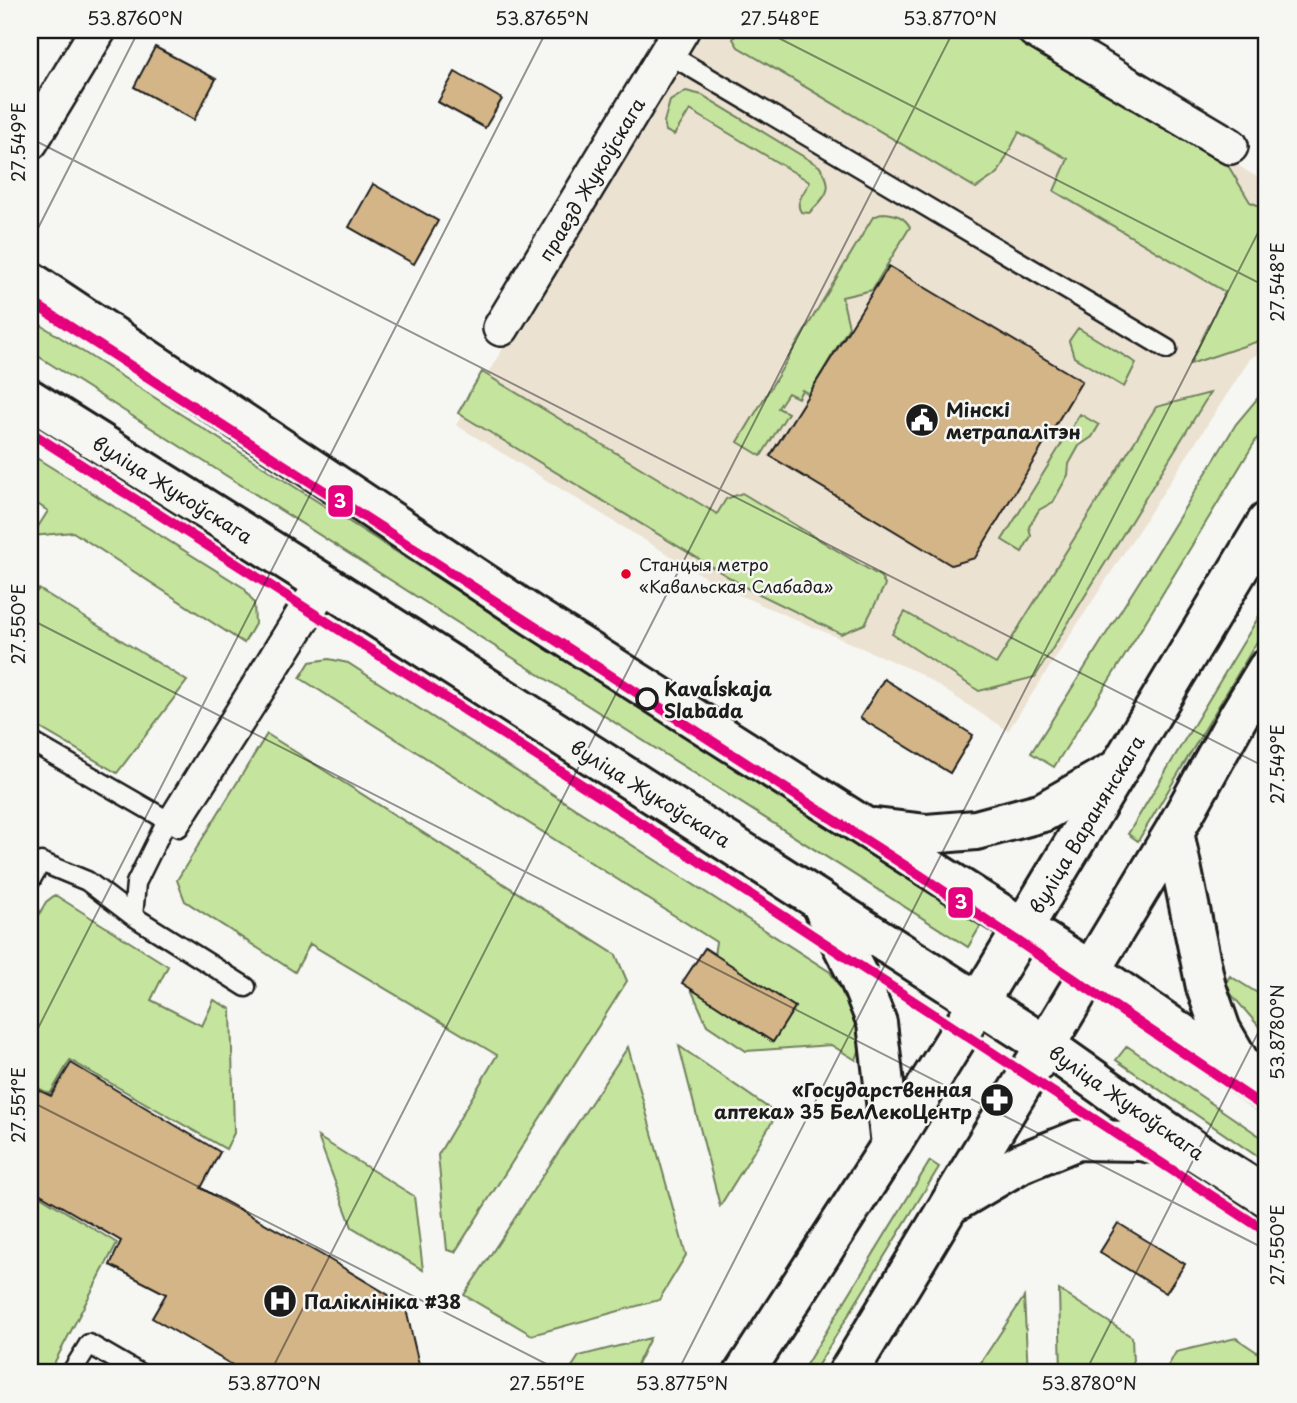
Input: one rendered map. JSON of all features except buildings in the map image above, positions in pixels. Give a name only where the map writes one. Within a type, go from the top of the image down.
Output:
[{"type":"main road","points":[[30,281],[533,616],[1091,971],[1259,1086]]},
{"type":"main road","name":"вуліца Жукоўскага","points":[[30,399],[324,583],[1045,1045],[1195,1151],[1267,1197]]},
{"type":"main road","name":"вуліца Варанянскага","points":[[744,1373],[891,1145],[1267,522]]},
{"type":"main road","points":[[848,1373],[1174,832],[1267,669]]},
{"type":"main road","points":[[866,827],[927,834],[976,830],[1043,812],[1120,768]]},
{"type":"main road","points":[[1174,832],[1206,987],[1221,1030],[1259,1086]]},
{"type":"main road","points":[[820,901],[859,978],[877,1023],[891,1145]]},
{"type":"main road","points":[[951,1205],[1021,1163],[1078,1140],[1140,1141],[1195,1151]]},
{"type":"street","points":[[30,142],[98,30]]},
{"type":"street","points":[[1048,33],[1230,146]]},
{"type":"street","name":"праезд Жукоўскага","points":[[501,328],[674,41]]},
{"type":"lane","points":[[674,41],[1167,349]]},
{"type":"lane","points":[[133,916],[136,883],[167,820],[324,583]]},
{"type":"lane","points":[[30,741],[167,820]]},
{"type":"lane","points":[[30,881],[41,862],[87,881],[133,916],[246,987]]},
{"type":"lane","points":[[71,1373],[89,1344],[139,1373]]},
{"type":"shaded area","points":[[698,30],[1012,30],[1267,183],[1267,347],[1250,359],[1008,731],[917,672],[723,588],[456,425]]},
{"type":"green space","points":[[738,30],[1009,30],[1224,159],[1250,202],[1267,209],[1267,336],[1265,339],[1190,364],[1225,292],[1054,191],[1068,159],[1019,132],[998,173],[976,188],[738,47],[733,39]]},
{"type":"green space","points":[[686,91],[702,95],[819,166],[828,186],[824,197],[809,213],[801,212],[799,201],[810,182],[690,110],[674,135],[666,131],[664,122],[670,101]]},
{"type":"green space","points":[[884,213],[899,216],[910,227],[872,290],[842,297],[849,327],[809,394],[802,390],[798,398],[788,393],[778,408],[788,413],[761,456],[738,442],[873,217]]},
{"type":"green space","points":[[30,318],[981,925],[968,947],[30,351]]},
{"type":"green space","points":[[1078,328],[1136,363],[1124,387],[1074,357],[1069,341]]},
{"type":"green space","points":[[482,372],[717,514],[726,499],[742,493],[881,577],[885,585],[865,624],[841,634],[747,588],[458,413]]},
{"type":"green space","points":[[1267,387],[1267,422],[1054,767],[1031,753],[1236,424]]},
{"type":"green space","points":[[1210,393],[1035,677],[979,691],[892,634],[905,612],[996,664],[1156,407]]},
{"type":"green space","points":[[1080,414],[1099,425],[1092,437],[1079,446],[1069,464],[1068,475],[1053,502],[1039,510],[1029,527],[1031,536],[1022,552],[1002,540]]},
{"type":"green space","points":[[30,454],[244,588],[254,603],[255,624],[244,643],[73,532],[32,536],[48,511],[30,499]]},
{"type":"green space","points":[[39,589],[187,681],[117,773],[30,722],[30,598]]},
{"type":"green space","points":[[1267,603],[1267,625],[1138,841],[1128,834]]},
{"type":"green space","points":[[329,659],[348,663],[830,972],[851,1004],[861,1045],[856,1060],[831,1045],[746,1051],[707,1025],[691,989],[783,1025],[795,1007],[714,955],[716,942],[300,678],[310,662]]},
{"type":"green space","points":[[267,734],[616,955],[627,981],[455,1252],[447,1250],[438,1155],[497,1055],[310,944],[295,972],[185,901],[177,880]]},
{"type":"green space","points":[[55,895],[168,966],[151,1000],[202,1026],[214,1000],[231,1009],[234,1133],[226,1149],[70,1060],[50,1094],[30,1084],[30,930],[46,902]]},
{"type":"green space","points":[[1230,976],[1267,999],[1267,1034],[1224,986]]},
{"type":"green space","points":[[679,1046],[777,1114],[720,1206]]},
{"type":"green space","points":[[1127,1046],[1267,1141],[1267,1163],[1116,1060]]},
{"type":"green space","points":[[628,1047],[686,1255],[659,1300],[532,1335],[464,1295]]},
{"type":"green space","points":[[318,1137],[414,1196],[423,1270],[352,1227]]},
{"type":"green space","points":[[930,1161],[939,1167],[813,1373],[801,1373]]},
{"type":"green space","points":[[30,1190],[117,1243],[49,1373],[30,1373]]},
{"type":"green space","points":[[1059,1290],[1132,1337],[1133,1363],[1127,1373],[1061,1373]]},
{"type":"green space","points":[[1024,1297],[1028,1373],[974,1373]]},
{"type":"green space","points":[[650,1338],[633,1373],[568,1373],[579,1356]]},
{"type":"green space","points":[[1236,1338],[1267,1359],[1267,1373],[1164,1373],[1176,1352]]},
{"type":"transit line","name":"3","points":[[30,301],[921,876],[1267,1109]]},
{"type":"transit line","name":"3","points":[[30,432],[607,801],[1267,1232]]},
{"type":"place","name":"Мінскі метрапалітэн","points":[[922,420]]},
{"type":"place","name":"Станцыя метро «Кавальская Слабада»","points":[[626,574]]},
{"type":"place","name":"Kavaĺskaja Slabada","points":[[647,699]]},
{"type":"place","name":"«Государственная аптека» 35 БелЛекоЦентр","points":[[997,1100]]},
{"type":"place","name":"Паліклініка #38","points":[[280,1301]]}]
